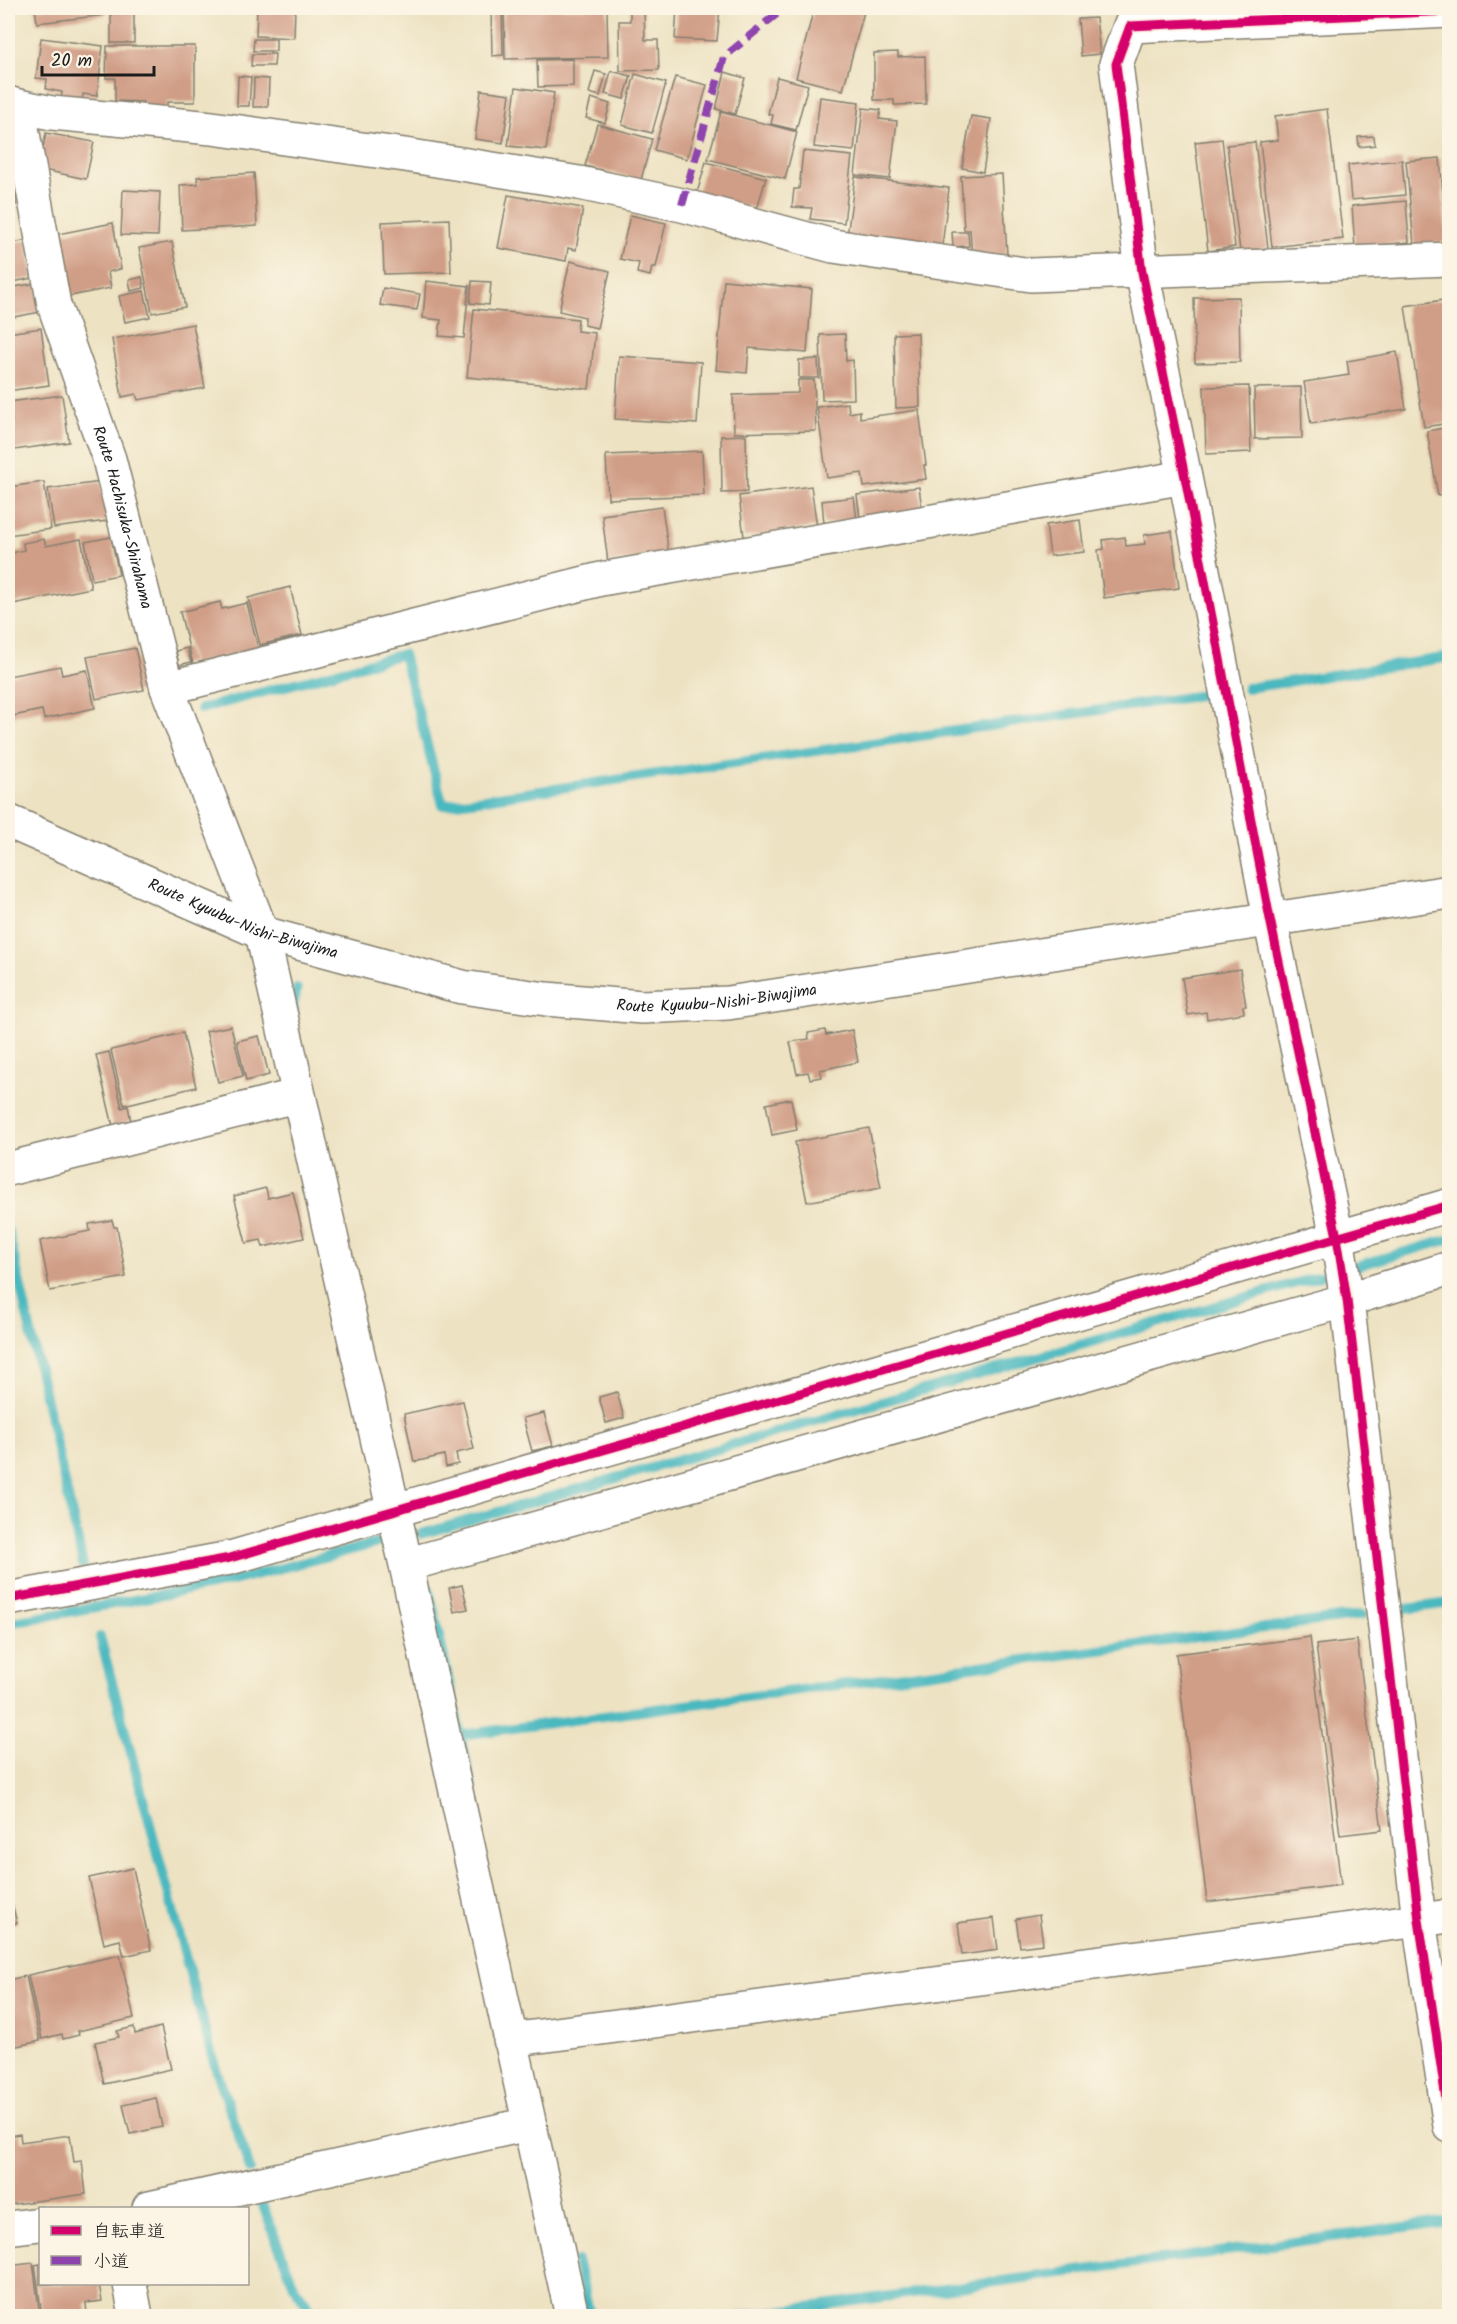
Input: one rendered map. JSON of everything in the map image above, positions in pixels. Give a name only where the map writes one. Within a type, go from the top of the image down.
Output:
[{"type":"street","points":[[1449,11],[1125,17],[1116,64],[1142,272],[1185,477],[1270,919],[1337,1237],[1434,1918],[1449,2126]]},
{"type":"street","points":[[13,104],[52,113],[224,130],[405,155],[579,183],[682,205],[833,246],[1031,275],[1449,259]]},
{"type":"street","name":"Route Hachisuka-Shirahama","points":[[13,104],[54,305],[109,459],[167,688],[262,933],[394,1510],[572,2316]]},
{"type":"street","points":[[167,688],[601,579],[1185,477]]},
{"type":"street","name":"Route Kyuubu-Nishi-Biwajima","points":[[8,821],[262,933],[462,987],[546,999],[642,1007],[728,1003],[1449,892]]},
{"type":"street","points":[[8,1169],[299,1095]]},
{"type":"street","points":[[8,1599],[230,1558],[1449,1205]]},
{"type":"street","points":[[406,1565],[1347,1300],[1449,1268]]},
{"type":"street","points":[[510,2040],[1434,1918]]},
{"type":"street","points":[[155,2207],[529,2124]]},
{"type":"street","points":[[8,2228],[39,2224]]},
{"type":"street","points":[[130,2285],[136,2316]]},
{"type":"building","points":[[35,8],[104,8],[105,15],[37,23]]},
{"type":"building","points":[[111,8],[134,8],[134,43],[111,43]]},
{"type":"building","points":[[257,8],[295,8],[294,38],[256,36]]},
{"type":"building","points":[[491,8],[502,8],[503,55],[492,56]]},
{"type":"building","points":[[504,8],[607,8],[608,57],[505,59]]},
{"type":"building","points":[[677,8],[720,8],[717,41],[675,39]]},
{"type":"building","points":[[814,8],[865,8],[843,90],[796,78]]},
{"type":"building","points":[[630,10],[644,10],[645,40],[658,40],[659,70],[620,71],[619,21],[630,21]]},
{"type":"building","points":[[1096,18],[1100,54],[1081,56],[1078,19]]},
{"type":"building","points":[[41,38],[103,46],[97,96],[83,94],[82,102],[61,100],[62,92],[46,89],[47,79],[36,78]]},
{"type":"building","points":[[254,39],[276,39],[276,51],[253,51]]},
{"type":"building","points":[[107,46],[195,46],[195,102],[167,102],[167,111],[143,110],[143,102],[115,101],[115,78],[106,78]]},
{"type":"building","points":[[898,52],[898,57],[925,56],[926,104],[894,105],[894,100],[874,100],[874,53]]},
{"type":"building","points":[[252,54],[275,54],[274,66],[251,66]]},
{"type":"building","points":[[573,59],[573,86],[538,87],[537,60]]},
{"type":"building","points":[[595,71],[606,74],[600,96],[589,93]]},
{"type":"building","points":[[611,71],[631,76],[624,99],[605,94]]},
{"type":"building","points":[[725,72],[745,78],[735,114],[716,109]]},
{"type":"building","points":[[635,74],[666,83],[652,133],[622,125]]},
{"type":"building","points":[[238,76],[251,77],[249,106],[237,106]]},
{"type":"building","points":[[675,77],[707,85],[687,159],[654,150]]},
{"type":"building","points":[[777,77],[808,85],[796,130],[771,124],[773,115],[768,114]]},
{"type":"building","points":[[254,78],[269,79],[268,107],[253,107]]},
{"type":"building","points":[[516,87],[554,93],[546,150],[508,146]]},
{"type":"building","points":[[481,90],[510,94],[503,143],[475,139]]},
{"type":"building","points":[[820,97],[859,102],[854,151],[814,147]]},
{"type":"building","points":[[591,98],[610,104],[605,123],[586,118]]},
{"type":"building","points":[[863,108],[881,110],[879,119],[897,121],[890,179],[855,175]]},
{"type":"building","points":[[1327,109],[1343,239],[1272,247],[1260,142],[1278,140],[1275,116]]},
{"type":"building","points":[[721,112],[797,132],[785,179],[708,159]]},
{"type":"building","points":[[971,116],[991,119],[983,172],[962,168]]},
{"type":"building","points":[[597,124],[652,139],[641,180],[585,166]]},
{"type":"building","points":[[46,133],[94,142],[86,179],[39,169]]},
{"type":"building","points":[[1374,136],[1375,145],[1359,147],[1358,137]]},
{"type":"building","points":[[1222,139],[1235,247],[1208,251],[1195,142]]},
{"type":"building","points":[[1255,142],[1268,248],[1240,251],[1227,145]]},
{"type":"building","points":[[8,151],[12,151],[16,205],[8,206]]},
{"type":"building","points":[[803,151],[852,156],[844,223],[810,219],[812,208],[792,207],[794,189],[799,189]]},
{"type":"building","points":[[1440,158],[1447,242],[1414,245],[1406,161]]},
{"type":"building","points":[[1402,160],[1405,195],[1351,200],[1348,165]]},
{"type":"building","points":[[706,162],[766,178],[757,209],[697,193]]},
{"type":"building","points":[[254,173],[257,226],[182,230],[180,185],[198,184],[197,177]]},
{"type":"building","points":[[1002,174],[1007,254],[972,256],[970,230],[964,230],[961,176]]},
{"type":"building","points":[[855,177],[949,188],[942,247],[847,237]]},
{"type":"building","points":[[123,190],[160,192],[158,236],[121,235]]},
{"type":"building","points":[[508,195],[583,208],[576,250],[568,248],[566,261],[498,248]]},
{"type":"building","points":[[1406,201],[1409,242],[1355,248],[1352,206]]},
{"type":"building","points":[[630,215],[666,223],[656,267],[652,267],[650,276],[637,273],[639,263],[620,259]]},
{"type":"building","points":[[449,219],[451,272],[384,274],[382,222]]},
{"type":"building","points":[[113,223],[121,269],[108,272],[111,288],[65,297],[53,235]]},
{"type":"building","points":[[952,232],[968,232],[969,246],[953,247]]},
{"type":"building","points":[[27,240],[33,278],[8,283],[8,244]]},
{"type":"building","points":[[172,242],[185,307],[152,313],[139,248]]},
{"type":"building","points":[[570,261],[610,271],[597,328],[584,325],[585,317],[559,311]]},
{"type":"building","points":[[142,277],[144,288],[131,291],[129,280]]},
{"type":"building","points":[[724,280],[812,289],[807,353],[749,348],[747,373],[716,370]]},
{"type":"building","points":[[426,281],[469,286],[464,338],[439,336],[441,320],[423,318]]},
{"type":"building","points":[[472,281],[491,282],[489,305],[470,303]]},
{"type":"building","points":[[37,283],[41,312],[8,318],[8,288]]},
{"type":"building","points":[[383,288],[420,294],[417,310],[380,305]]},
{"type":"building","points":[[144,291],[150,317],[125,322],[119,296]]},
{"type":"building","points":[[1239,297],[1240,362],[1195,363],[1194,298]]},
{"type":"building","points":[[1450,299],[1450,423],[1424,427],[1405,306]]},
{"type":"building","points":[[474,309],[578,319],[577,331],[595,333],[589,389],[467,377]]},
{"type":"building","points":[[193,324],[205,388],[138,400],[136,394],[122,397],[112,339]]},
{"type":"building","points":[[41,328],[49,385],[8,391],[8,333]]},
{"type":"building","points":[[918,333],[920,407],[896,408],[894,334]]},
{"type":"building","points":[[845,334],[846,361],[853,360],[854,399],[822,400],[820,335]]},
{"type":"building","points":[[1397,352],[1406,409],[1311,424],[1304,382],[1349,375],[1347,361]]},
{"type":"building","points":[[619,356],[701,362],[697,424],[615,419]]},
{"type":"building","points":[[818,359],[819,378],[799,378],[799,360]]},
{"type":"building","points":[[798,380],[814,380],[816,431],[734,433],[733,395],[798,393]]},
{"type":"building","points":[[1249,386],[1251,452],[1206,454],[1204,387]]},
{"type":"building","points":[[1301,387],[1302,438],[1255,439],[1254,388]]},
{"type":"building","points":[[62,395],[69,442],[8,451],[8,421],[12,420],[9,402]]},
{"type":"building","points":[[848,403],[849,413],[860,411],[860,418],[919,410],[926,479],[864,487],[862,473],[827,478],[817,407]]},
{"type":"building","points":[[1450,427],[1450,494],[1438,496],[1427,431]]},
{"type":"building","points":[[746,435],[747,492],[722,493],[721,436]]},
{"type":"building","points":[[702,451],[704,495],[608,499],[606,455]]},
{"type":"building","points":[[44,482],[51,529],[8,535],[8,487]]},
{"type":"building","points":[[101,482],[107,521],[54,528],[48,489]]},
{"type":"building","points":[[811,486],[817,527],[744,537],[739,496]]},
{"type":"building","points":[[919,487],[922,509],[860,518],[857,495]]},
{"type":"building","points":[[854,497],[857,520],[824,524],[822,501]]},
{"type":"building","points":[[662,507],[669,555],[608,563],[602,515]]},
{"type":"building","points":[[1080,520],[1084,552],[1050,556],[1046,525]]},
{"type":"building","points":[[1172,531],[1179,588],[1104,598],[1098,550],[1104,549],[1103,540],[1125,537],[1126,546],[1145,544],[1144,535]]},
{"type":"building","points":[[111,537],[119,575],[92,580],[85,542]]},
{"type":"building","points":[[44,539],[46,546],[81,539],[91,588],[8,605],[8,554],[24,550],[23,543]]},
{"type":"building","points":[[290,587],[302,635],[260,645],[248,598]]},
{"type":"building","points":[[220,602],[222,609],[247,603],[258,648],[193,664],[180,612]]},
{"type":"building","points":[[135,648],[144,690],[96,699],[87,657]]},
{"type":"building","points":[[187,648],[191,662],[179,665],[176,651]]},
{"type":"building","points":[[60,666],[62,675],[87,670],[95,708],[44,719],[42,710],[8,717],[8,676]]},
{"type":"building","points":[[1240,969],[1246,1006],[1243,1006],[1244,1013],[1207,1019],[1206,1012],[1188,1015],[1182,978]]},
{"type":"building","points":[[231,1026],[243,1076],[218,1082],[206,1031]]},
{"type":"building","points":[[825,1030],[826,1035],[852,1030],[858,1062],[820,1070],[822,1077],[810,1079],[808,1072],[797,1074],[790,1042],[809,1039],[808,1033]]},
{"type":"building","points":[[183,1033],[196,1087],[124,1105],[111,1050]]},
{"type":"building","points":[[259,1036],[269,1075],[246,1081],[237,1041]]},
{"type":"building","points":[[109,1052],[122,1108],[128,1106],[131,1121],[113,1126],[96,1055]]},
{"type":"building","points":[[791,1099],[797,1130],[772,1135],[766,1104]]},
{"type":"building","points":[[869,1128],[881,1188],[807,1202],[795,1142]]},
{"type":"building","points":[[266,1188],[268,1198],[293,1192],[304,1238],[263,1247],[261,1240],[246,1243],[234,1196]]},
{"type":"building","points":[[112,1220],[114,1227],[117,1227],[126,1277],[50,1291],[40,1241],[90,1231],[89,1224]]},
{"type":"building","points":[[617,1392],[624,1418],[606,1423],[599,1397]]},
{"type":"building","points":[[463,1401],[474,1449],[456,1453],[458,1464],[446,1467],[444,1455],[414,1462],[404,1414]]},
{"type":"building","points":[[544,1413],[553,1446],[532,1451],[523,1418]]},
{"type":"building","points":[[462,1585],[468,1609],[454,1612],[449,1588]]},
{"type":"building","points":[[1310,1637],[1341,1885],[1207,1902],[1176,1654]]},
{"type":"building","points":[[1357,1640],[1382,1830],[1340,1835],[1316,1645]]},
{"type":"building","points":[[133,1868],[151,1950],[124,1956],[120,1940],[104,1944],[89,1878]]},
{"type":"building","points":[[8,1888],[17,1923],[8,1925]]},
{"type":"building","points":[[1039,1915],[1043,1944],[1020,1947],[1016,1919]]},
{"type":"building","points":[[994,1918],[998,1950],[962,1955],[958,1923]]},
{"type":"building","points":[[120,1955],[134,2018],[78,2031],[79,2035],[63,2039],[62,2034],[42,2039],[28,1975]]},
{"type":"building","points":[[26,1976],[40,2041],[8,2048],[8,1980]]},
{"type":"building","points":[[134,2027],[135,2034],[161,2027],[171,2069],[104,2084],[95,2042],[119,2037],[117,2031]]},
{"type":"building","points":[[156,2098],[162,2127],[130,2134],[123,2105]]},
{"type":"building","points":[[20,2134],[21,2142],[70,2135],[74,2162],[82,2161],[86,2194],[8,2205],[8,2136]]},
{"type":"building","points":[[33,2263],[40,2316],[8,2316],[8,2266]]},
{"type":"building","points":[[39,2264],[39,2285],[99,2285],[102,2301],[86,2303],[87,2315],[42,2316],[35,2265]]},
{"type":"waterway","points":[[201,709],[403,654],[443,805],[1210,694]]},
{"type":"waterway","points":[[1247,688],[1450,657]]},
{"type":"waterway","points":[[294,1012],[293,1005],[297,989]]},
{"type":"waterway","points":[[8,1231],[83,1564]]},
{"type":"waterway","points":[[1356,1266],[1450,1239]]},
{"type":"waterway","points":[[421,1534],[1328,1274]]},
{"type":"waterway","points":[[8,1623],[216,1585],[378,1543]]},
{"type":"waterway","points":[[429,1589],[472,1789]]},
{"type":"waterway","points":[[1398,1610],[1450,1603]]},
{"type":"waterway","points":[[461,1735],[1362,1615]]},
{"type":"waterway","points":[[100,1637],[213,2060],[250,2169]]},
{"type":"waterway","points":[[261,2201],[295,2288],[315,2316]]},
{"type":"waterway","points":[[742,2316],[1442,2222]]},
{"type":"waterway","points":[[577,2261],[590,2316]]},
{"type":"marked path","points":[[682,205],[724,57],[784,8]]},
{"type":"cycle path","points":[[1450,11],[1130,26],[1116,64],[1142,272],[1185,477],[1270,919],[1337,1237],[1347,1300],[1419,1920],[1450,2126]]},
{"type":"cycle path","points":[[8,1599],[230,1558],[1450,1205]]}]
